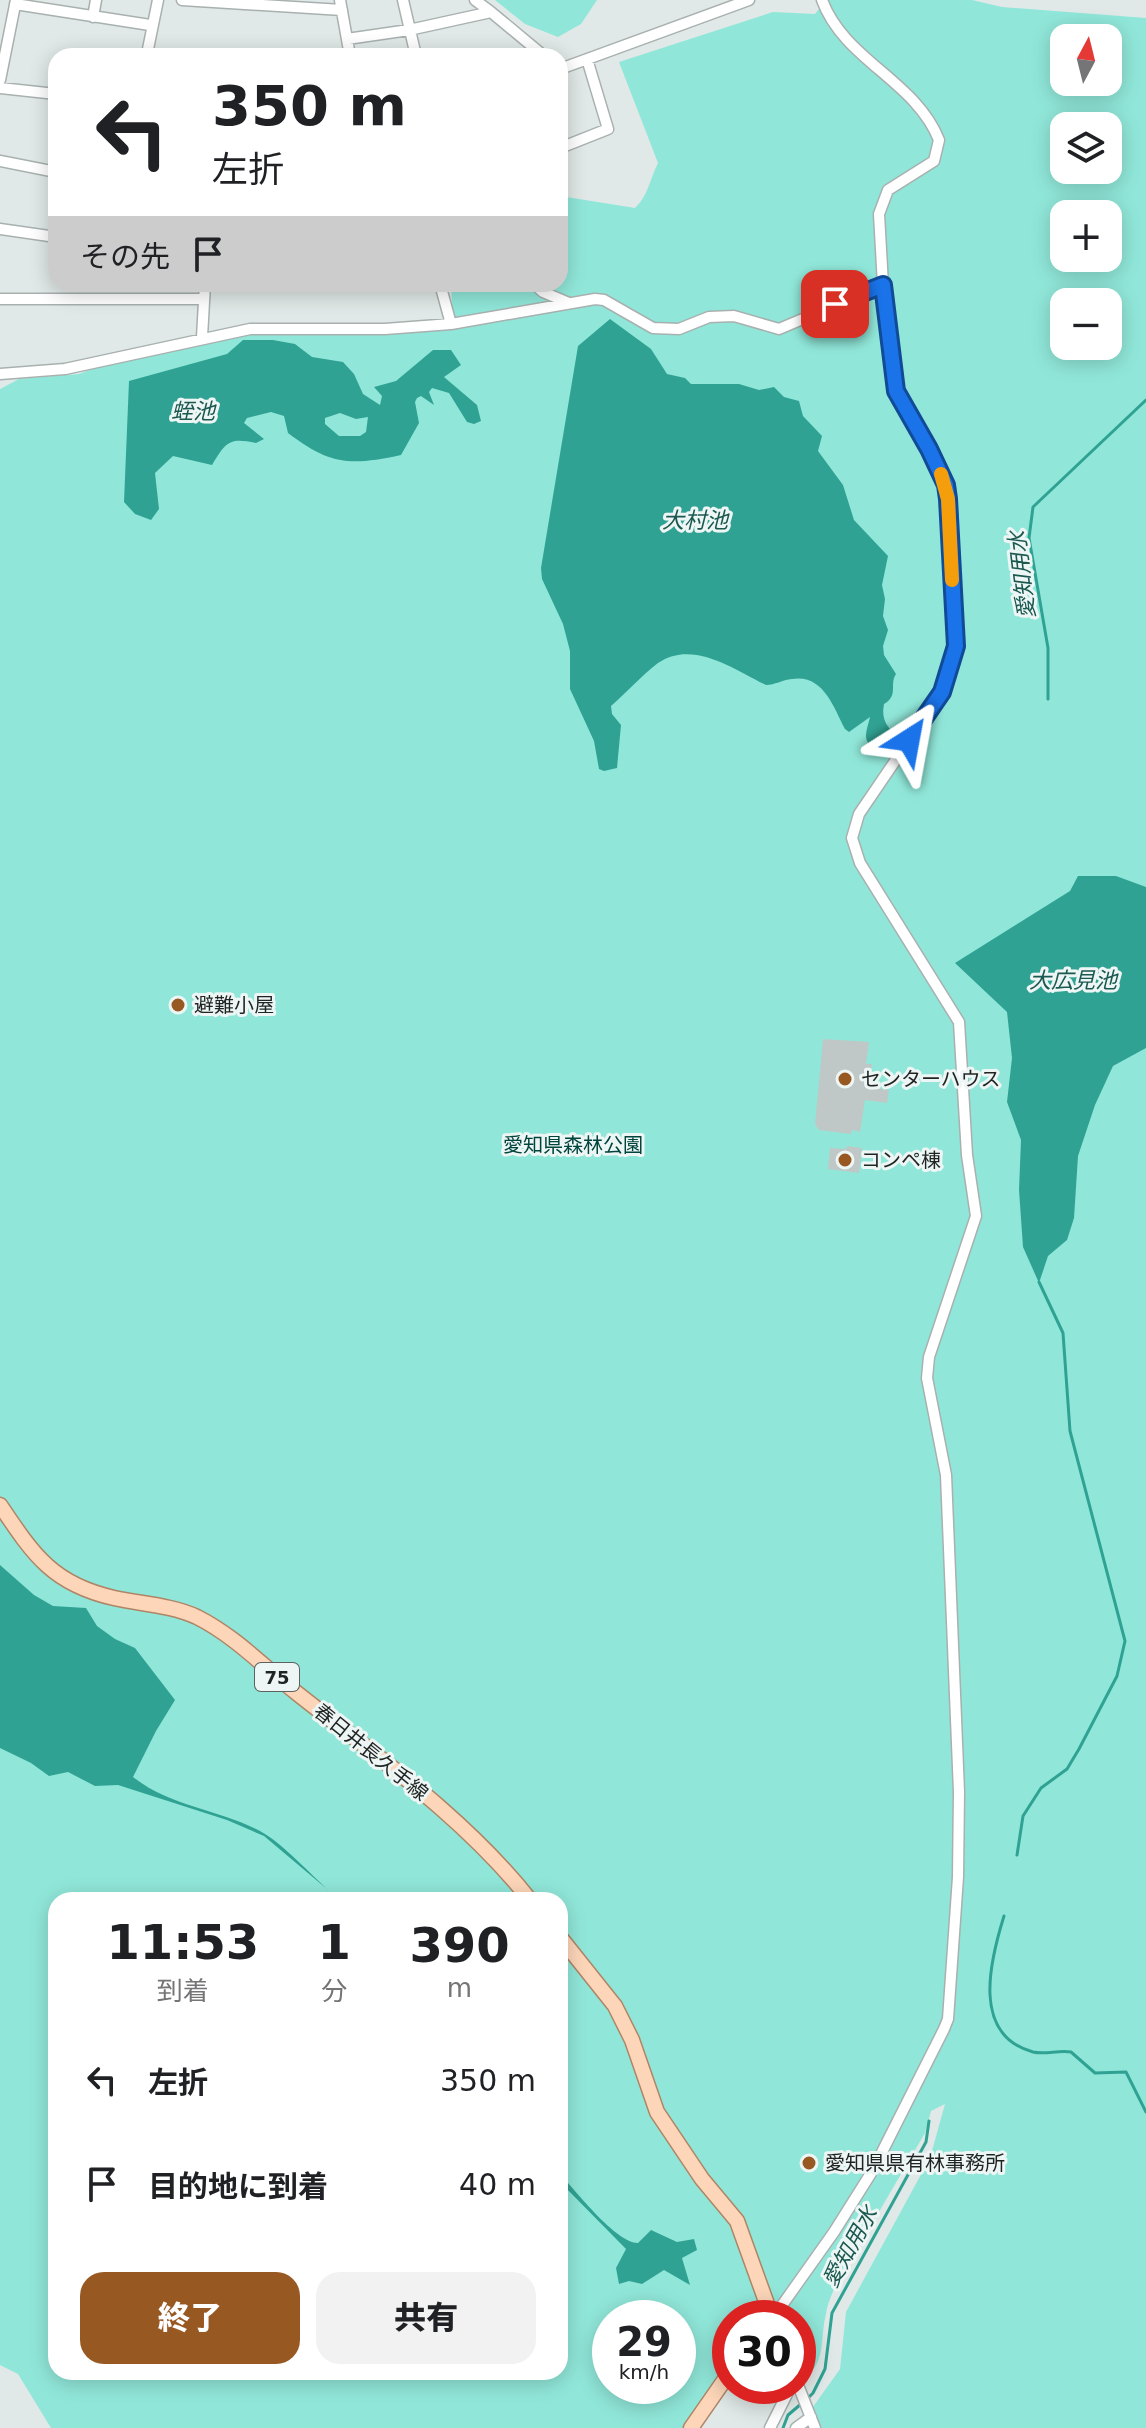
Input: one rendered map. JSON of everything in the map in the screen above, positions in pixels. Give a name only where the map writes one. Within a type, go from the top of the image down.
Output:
[{"type":"main road","name":"春日井長久手線","points":[[0,1505],[35,1558],[56,1574],[112,1598],[162,1606],[196,1617],[249,1652],[452,1818],[522,1892]]},
{"type":"main road","points":[[568,1947],[615,2006],[632,2040],[657,2112],[695,2169],[737,2221],[766,2300]]},
{"type":"main road","points":[[691,2428],[712,2398]]},
{"type":"street","points":[[93,17],[96,0]]},
{"type":"street","points":[[147,48],[158,0]]},
{"type":"street","points":[[182,0],[341,5],[349,48]]},
{"type":"street","points":[[403,0],[414,48]]},
{"type":"street","points":[[475,0],[534,48]]},
{"type":"street","points":[[568,66],[749,0]]},
{"type":"street","points":[[786,2300],[873,2170],[948,2019],[958,1877],[959,1792],[946,1475],[927,1378],[929,1357],[976,1216],[967,1155],[959,1022],[860,863],[852,838],[859,814],[942,692],[956,646],[946,485],[896,391],[883,285],[879,214],[884,196],[896,183],[934,161],[939,140],[914,101],[841,35],[822,0]]},
{"type":"street","points":[[0,80],[15,2],[150,25]]},
{"type":"street","points":[[347,39],[409,30],[491,12]]},
{"type":"street","points":[[568,145],[608,129],[587,59]]},
{"type":"street","points":[[0,88],[48,93]]},
{"type":"street","points":[[0,161],[48,170]]},
{"type":"street","points":[[0,229],[48,236]]},
{"type":"street","points":[[0,374],[65,369],[250,329],[385,329],[451,324],[604,300],[645,326],[667,330],[725,316],[742,317],[779,329],[883,285]]},
{"type":"street","points":[[202,337],[204,292]]},
{"type":"street","points":[[442,292],[451,324]]},
{"type":"street","points":[[543,292],[571,304]]},
{"type":"street","points":[[0,299],[204,299]]},
{"type":"street","points":[[770,2428],[782,2404]]},
{"type":"street","points":[[796,2428],[811,2417]]},
{"type":"green space","points":[[495,0],[597,0],[581,24],[558,37],[525,24]]},
{"type":"green space","name":"愛知県森林公園","points":[[826,0],[972,0],[1002,7],[1146,18],[1146,2428],[798,2428],[840,2369],[846,2312],[930,2158],[945,2104],[931,2111],[925,2133],[834,2289],[816,2365],[816,2300],[712,2300],[712,2388],[685,2428],[51,2428],[18,2374],[0,2365],[0,389],[19,379],[79,374],[124,357],[250,332],[453,326],[451,292],[568,292],[568,197],[635,208],[646,193],[658,163],[619,62],[773,12],[815,14]]},
{"type":"water","name":"大村池","points":[[610,319],[651,349],[667,374],[685,378],[691,384],[739,384],[759,390],[774,387],[784,397],[799,401],[803,416],[822,436],[818,451],[843,485],[854,520],[888,556],[882,585],[885,599],[883,616],[888,630],[883,646],[884,655],[896,674],[893,694],[884,704],[883,714],[898,737],[892,748],[877,750],[868,743],[866,735],[870,717],[849,732],[845,729],[826,694],[812,681],[792,679],[766,685],[714,659],[685,654],[671,656],[658,663],[611,706],[612,714],[621,725],[617,768],[599,769],[594,741],[570,689],[570,651],[563,624],[542,579],[541,568],[578,346]]},
{"type":"water","name":"蛭池","points":[[243,340],[295,344],[312,357],[343,362],[354,374],[363,394],[380,405],[382,396],[374,387],[396,381],[433,350],[451,350],[461,365],[444,377],[477,405],[481,421],[474,424],[467,422],[449,393],[432,388],[429,392],[434,405],[421,396],[415,402],[419,423],[401,455],[354,461],[329,457],[303,444],[288,433],[284,416],[271,412],[247,418],[244,423],[264,439],[256,443],[229,443],[212,465],[173,456],[155,473],[159,509],[151,520],[135,514],[124,502],[129,381],[227,354]],"holes":[[[340,413],[356,419],[368,417],[366,432],[360,436],[339,436],[325,424],[325,418]]]},
{"type":"water","name":"大広見池","points":[[1078,876],[1116,876],[1146,887],[1146,1048],[1113,1066],[1095,1105],[1078,1156],[1074,1218],[1067,1240],[1048,1256],[1039,1283],[1023,1247],[1019,1190],[1021,1140],[1007,1102],[1012,1058],[1007,1012],[955,963],[1070,891]]},
{"type":"water","points":[[0,1565],[34,1595],[53,1606],[86,1608],[97,1626],[135,1648],[175,1700],[133,1777],[165,1796],[265,1834],[331,1892],[264,1836],[227,1820],[118,1785],[95,1786],[68,1772],[49,1776],[0,1748]]},
{"type":"water","points":[[568,2183],[608,2226],[629,2241],[638,2243],[651,2230],[677,2242],[694,2239],[697,2250],[682,2258],[690,2285],[664,2270],[642,2284],[629,2281],[619,2284],[616,2268],[626,2249],[568,2190]]},
{"type":"building","name":"センターハウス","points":[[823,1039],[869,1042],[866,1064],[872,1064],[868,1087],[889,1090],[887,1103],[865,1100],[860,1132],[852,1130],[851,1134],[819,1130],[815,1124]]},
{"type":"building","name":"コンペ棟","points":[[847,1146],[862,1148],[859,1173],[828,1169],[830,1148],[846,1149]]},
{"type":"waterway","name":"愛知用水","points":[[1048,699],[1048,648],[1029,538],[1033,507],[1146,400]]},
{"type":"waterway","points":[[1017,1855],[1023,1816],[1041,1788],[1067,1769],[1079,1749],[1117,1676],[1125,1641],[1070,1431],[1063,1333],[1039,1282]]},
{"type":"waterway","points":[[1004,1916],[994,1954],[990,1994],[1000,2030],[1013,2043],[1033,2052],[1071,2052],[1095,2073],[1126,2072],[1146,2112]]},
{"type":"waterway","name":"愛知用水","points":[[816,2387],[825,2369],[832,2313],[926,2142],[929,2121]]},
{"type":"waterway","name":"愛知用水","points":[[783,2428],[788,2415],[801,2404]]},
{"type":"slow traffic","points":[[941,474],[948,499],[952,580]]},
{"type":"place","name":"避難小屋","points":[[178,1005]]},
{"type":"place","name":"センターハウス","points":[[845,1079]]},
{"type":"place","name":"コンペ棟","points":[[845,1160]]},
{"type":"place","name":"愛知県県有林事務所","points":[[809,2163]]},
{"type":"route","points":[[835,304],[883,285],[896,391],[946,485],[956,646],[950,674],[942,692],[909,740]]}]
